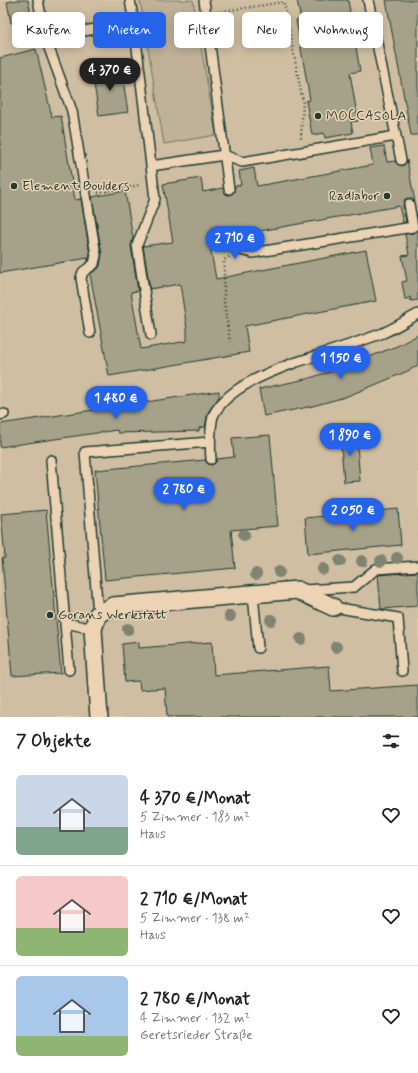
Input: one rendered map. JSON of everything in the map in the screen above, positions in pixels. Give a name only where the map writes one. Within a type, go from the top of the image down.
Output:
[{"type":"street","points":[[99,717],[96,622],[113,606],[297,590],[333,607]]},
{"type":"lane","points":[[38,0],[40,12]]},
{"type":"lane","points":[[130,0],[132,12]]},
{"type":"lane","points":[[204,0],[206,12]]},
{"type":"lane","points":[[368,0],[401,160]]},
{"type":"lane","points":[[49,48],[72,111],[96,255],[94,264],[83,272],[81,278],[90,333]]},
{"type":"lane","points":[[137,48],[155,199],[137,245],[151,335]]},
{"type":"lane","points":[[210,48],[229,189]]},
{"type":"lane","points":[[151,166],[224,155],[242,162],[396,136]]},
{"type":"lane","points":[[237,234],[240,250],[252,253],[413,227],[409,204]]},
{"type":"lane","points":[[211,459],[210,442],[213,415],[228,397],[244,386],[268,373],[385,332],[418,314]]},
{"type":"lane","points":[[66,623],[96,622],[85,452],[210,442]]},
{"type":"lane","points":[[51,460],[69,670]]},
{"type":"lane","points":[[297,590],[354,587],[376,569],[418,566]]},
{"type":"lane","points":[[253,594],[258,648]]},
{"type":"lane","points":[[333,607],[398,618],[402,671]]},
{"type":"path","points":[[216,12],[284,2],[303,102],[301,140]]},
{"type":"path","points":[[85,195],[154,183]]},
{"type":"path","points":[[230,342],[224,302],[224,260],[240,250]]},
{"type":"shaded area","points":[[7,0],[418,0],[418,717],[0,717],[0,2]]},
{"type":"shaded area","points":[[140,0],[193,0],[195,12],[174,12],[174,48],[201,48],[216,135],[164,144],[148,48],[166,48],[166,12],[142,12]]},
{"type":"building","points":[[28,0],[31,12],[12,12],[11,23],[7,2]]},
{"type":"building","points":[[297,0],[348,0],[350,12],[299,12]]},
{"type":"building","points":[[386,0],[418,0],[418,135],[411,135]]},
{"type":"building","points":[[296,20],[299,20],[299,37]]},
{"type":"building","points":[[301,48],[356,48],[360,71],[350,73],[358,121],[351,122],[353,133],[325,138],[324,133],[312,135],[306,101],[310,100]]},
{"type":"building","points":[[36,49],[52,117],[61,116],[75,200],[81,199],[90,255],[88,261],[88,258],[0,273],[0,58]]},
{"type":"building","points":[[121,67],[128,112],[99,116],[92,71]]},
{"type":"building","points":[[384,146],[387,162],[395,161],[397,164],[402,166],[407,160],[415,202],[408,198],[405,199],[403,205],[406,222],[403,223],[399,206],[243,234],[241,231],[236,229],[233,231],[231,236],[209,240],[216,279],[366,250],[376,301],[245,326],[249,352],[109,376],[90,274],[100,266],[102,254],[92,197],[125,191],[133,238],[131,246],[138,291],[131,292],[141,349],[187,341],[187,329],[180,284],[150,289],[143,246],[173,242],[163,184],[201,178],[203,192],[223,188],[227,195],[230,195],[234,192],[235,186],[241,185],[239,171],[254,168],[257,186],[373,165],[370,148]]},
{"type":"building","points":[[418,230],[418,300],[411,301],[410,297],[405,300],[402,282],[407,281],[402,256],[409,255],[405,234],[414,233]]},
{"type":"building","points":[[418,335],[418,365],[410,370],[345,397],[313,406],[264,416],[259,389],[306,379],[336,370],[397,346]]},
{"type":"building","points":[[219,391],[219,397],[208,412],[205,427],[199,428],[199,431],[118,433],[117,430],[0,447],[0,424]]},
{"type":"building","points":[[356,432],[360,481],[344,482],[340,433]]},
{"type":"building","points":[[270,435],[278,526],[231,530],[235,568],[105,580],[95,470],[205,460],[208,464],[212,465],[217,459],[234,457],[232,438]]},
{"type":"building","points":[[398,509],[401,545],[308,554],[305,518]]},
{"type":"building","points":[[46,510],[61,673],[12,676],[2,558],[5,558],[1,514]]},
{"type":"building","points":[[418,572],[418,606],[381,609],[378,575]]},
{"type":"building","points":[[139,642],[139,648],[212,642],[214,675],[329,666],[331,691],[418,685],[418,717],[167,717],[165,688],[140,690],[139,681],[125,682],[122,644]]},
{"type":"place","name":"MOCCASOLA","points":[[318,116]]},
{"type":"place","name":"Element Boulders","points":[[14,186]]},
{"type":"place","name":"Radlabor","points":[[387,196]]},
{"type":"place","name":"Gorans Werkstatt","points":[[50,615]]}]
